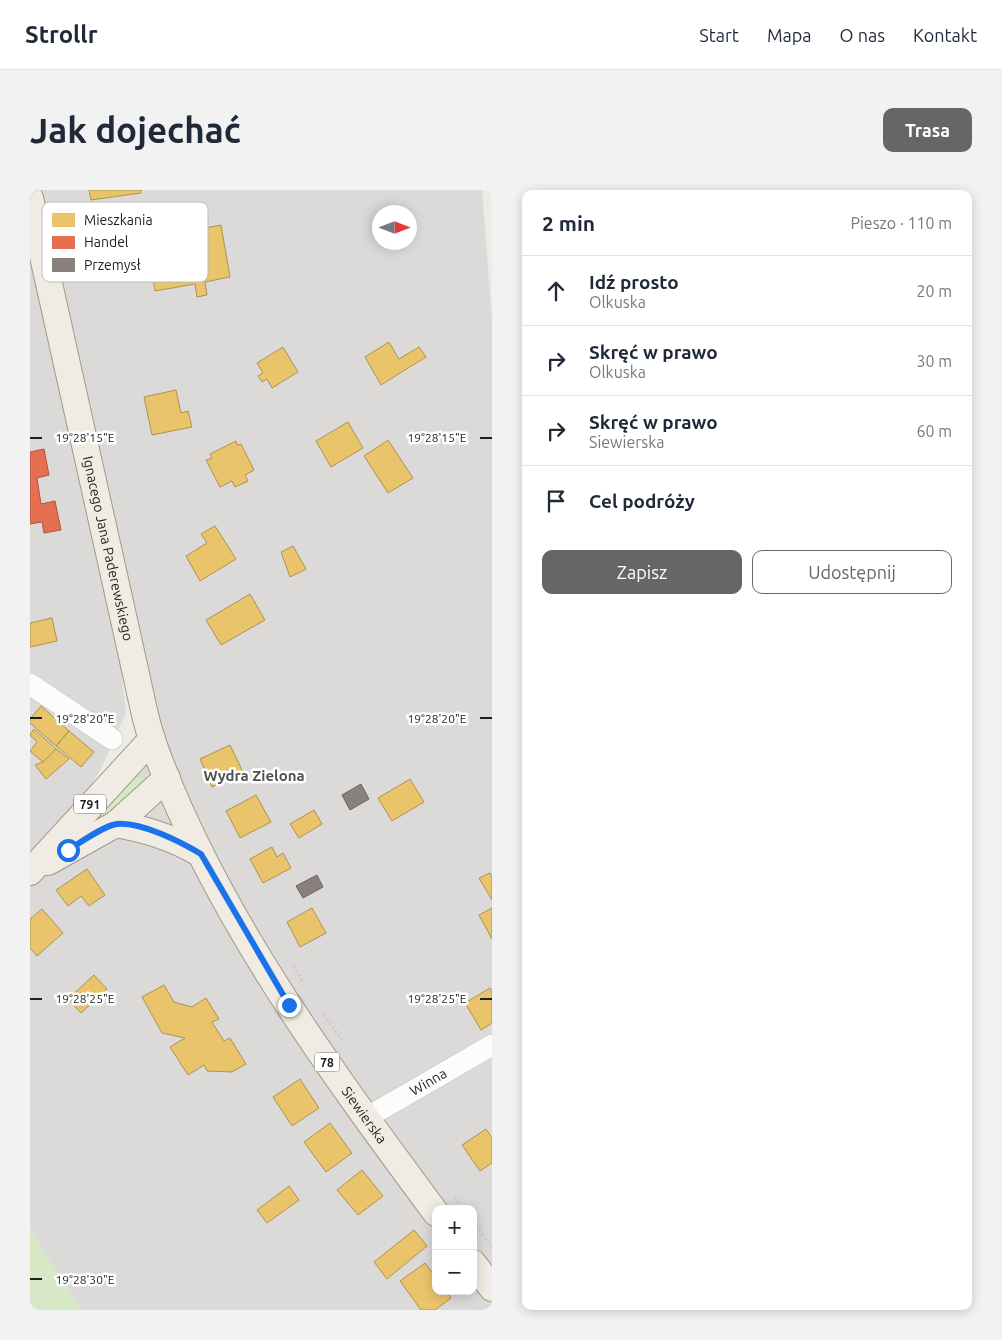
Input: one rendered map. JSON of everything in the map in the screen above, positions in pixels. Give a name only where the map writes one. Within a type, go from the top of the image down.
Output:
[{"type":"main road","name":"Ignacego Jana Paderewskiego","points":[[30,198],[42,251]]},
{"type":"main road","name":"Ignacego Jana Paderewskiego","points":[[49,282],[152,739],[167,778]]},
{"type":"main road","name":"791","points":[[30,872],[152,739]]},
{"type":"main road","name":"791","points":[[116,824],[167,778]]},
{"type":"main road","name":"Siewierska","points":[[167,778],[201,854],[289,1005],[366,1118],[432,1208]]},
{"type":"main road","points":[[30,872],[116,824]]},
{"type":"main road","name":"78","points":[[116,824],[157,833],[181,842],[201,854]]},
{"type":"main road","points":[[477,1268],[492,1288]]},
{"type":"street","points":[[30,684],[112,739]]},
{"type":"street","name":"Winna","points":[[366,1118],[492,1044]]},
{"type":"path","points":[[288,959],[304,984]]},
{"type":"path","points":[[477,1227],[492,1247]]},
{"type":"shaded area","points":[[30,190],[482,190],[492,318],[492,1310],[81,1310],[30,1229],[30,872],[152,738],[50,282],[208,282],[208,202],[42,202],[42,244]]},
{"type":"shaded area","points":[[30,232],[119,651],[126,713],[101,769],[67,824],[30,860]]},
{"type":"shaded area","points":[[141,316],[153,368],[114,377],[102,325]]},
{"type":"green space","points":[[137,777],[144,778],[137,789],[99,818],[95,813],[127,781]]},
{"type":"green space","points":[[30,1229],[76,1302],[81,1310],[30,1310]]},
{"type":"building: Mieszkania","points":[[89,190],[141,190],[141,193],[91,200]]},
{"type":"building: Mieszkania","points":[[221,225],[230,277],[208,281],[208,227]]},
{"type":"building: Mieszkania","points":[[153,282],[205,282],[207,295],[197,297],[195,284],[155,291]]},
{"type":"building: Mieszkania","points":[[389,342],[399,359],[419,347],[426,357],[381,385],[365,357]]},
{"type":"building: Mieszkania","points":[[283,347],[298,372],[272,388],[267,379],[262,382],[258,376],[263,373],[257,363]]},
{"type":"building: Mieszkania","points":[[176,390],[181,413],[188,411],[192,427],[152,435],[144,397]]},
{"type":"building: Mieszkania","points":[[348,422],[363,448],[331,467],[316,441]]},
{"type":"building: Mieszkania","points":[[388,440],[413,478],[388,493],[364,456]]},
{"type":"building: Mieszkania","points":[[236,441],[237,445],[241,444],[254,470],[245,475],[248,481],[235,487],[232,481],[220,487],[206,460],[212,458],[210,454]]},
{"type":"building: Mieszkania","points":[[215,526],[236,559],[200,581],[186,556],[207,543],[201,534]]},
{"type":"building: Mieszkania","points":[[293,546],[306,569],[290,577],[281,552]]},
{"type":"building: Mieszkania","points":[[250,594],[265,620],[221,645],[206,620]]},
{"type":"building: Mieszkania","points":[[52,618],[57,641],[30,647],[30,623]]},
{"type":"building: Mieszkania","points":[[41,706],[69,731],[56,746],[30,723],[30,719]]},
{"type":"building: Mieszkania","points":[[34,729],[56,749],[43,762],[30,751],[37,742],[30,735]]},
{"type":"building: Mieszkania","points":[[69,731],[94,752],[81,767],[56,746]]},
{"type":"building: Mieszkania","points":[[230,745],[243,772],[212,787],[200,759]]},
{"type":"building: Mieszkania","points":[[56,749],[69,759],[46,779],[35,765],[43,762]]},
{"type":"building: Mieszkania","points":[[410,779],[424,802],[392,821],[378,798]]},
{"type":"building: Mieszkania","points":[[256,795],[271,822],[240,838],[226,811]]},
{"type":"building: Mieszkania","points":[[314,810],[322,824],[299,838],[290,824]]},
{"type":"building: Mieszkania","points":[[272,847],[277,857],[283,853],[291,868],[263,883],[250,859]]},
{"type":"building: Mieszkania","points":[[87,869],[105,895],[89,906],[81,896],[68,906],[56,890]]},
{"type":"building: Mieszkania","points":[[490,873],[492,877],[492,900],[479,878]]},
{"type":"building: Mieszkania","points":[[312,908],[326,933],[300,947],[287,922]]},
{"type":"building: Mieszkania","points":[[492,908],[492,939],[479,915]]},
{"type":"building: Mieszkania","points":[[42,909],[63,933],[37,956],[30,948],[30,919]]},
{"type":"building: Mieszkania","points":[[94,975],[107,989],[81,1013],[68,999]]},
{"type":"building: Mieszkania","points":[[164,985],[174,1002],[192,1007],[206,998],[219,1019],[212,1022],[224,1041],[230,1038],[246,1064],[232,1072],[207,1071],[204,1065],[188,1075],[170,1047],[185,1038],[162,1033],[142,997]]},
{"type":"building: Mieszkania","points":[[490,988],[492,992],[492,1023],[481,1030],[465,1003]]},
{"type":"building: Mieszkania","points":[[300,1079],[319,1108],[292,1126],[273,1097]]},
{"type":"building: Mieszkania","points":[[330,1123],[352,1153],[326,1172],[304,1142]]},
{"type":"building: Mieszkania","points":[[486,1129],[492,1138],[492,1163],[480,1171],[462,1145]]},
{"type":"building: Mieszkania","points":[[362,1170],[383,1196],[358,1215],[337,1190]]},
{"type":"building: Mieszkania","points":[[289,1186],[299,1200],[267,1223],[257,1210]]},
{"type":"building: Mieszkania","points":[[414,1230],[427,1246],[387,1279],[374,1262]]},
{"type":"building: Mieszkania","points":[[425,1263],[432,1273],[432,1295],[449,1295],[451,1298],[435,1310],[421,1310],[400,1281]]},
{"type":"building: Handel","points":[[44,449],[49,475],[37,478],[41,504],[55,501],[61,530],[44,533],[42,522],[30,524],[30,452]]},
{"type":"building: Przemysł","points":[[361,784],[369,799],[350,810],[342,795]]},
{"type":"building: Przemysł","points":[[317,875],[323,887],[303,898],[296,886]]},
{"type":"district","name":"Wydra Zielona","points":[[254,775]]},
{"type":"route","points":[[68,850],[116,824],[157,833],[181,842],[201,854],[289,1005]]}]
